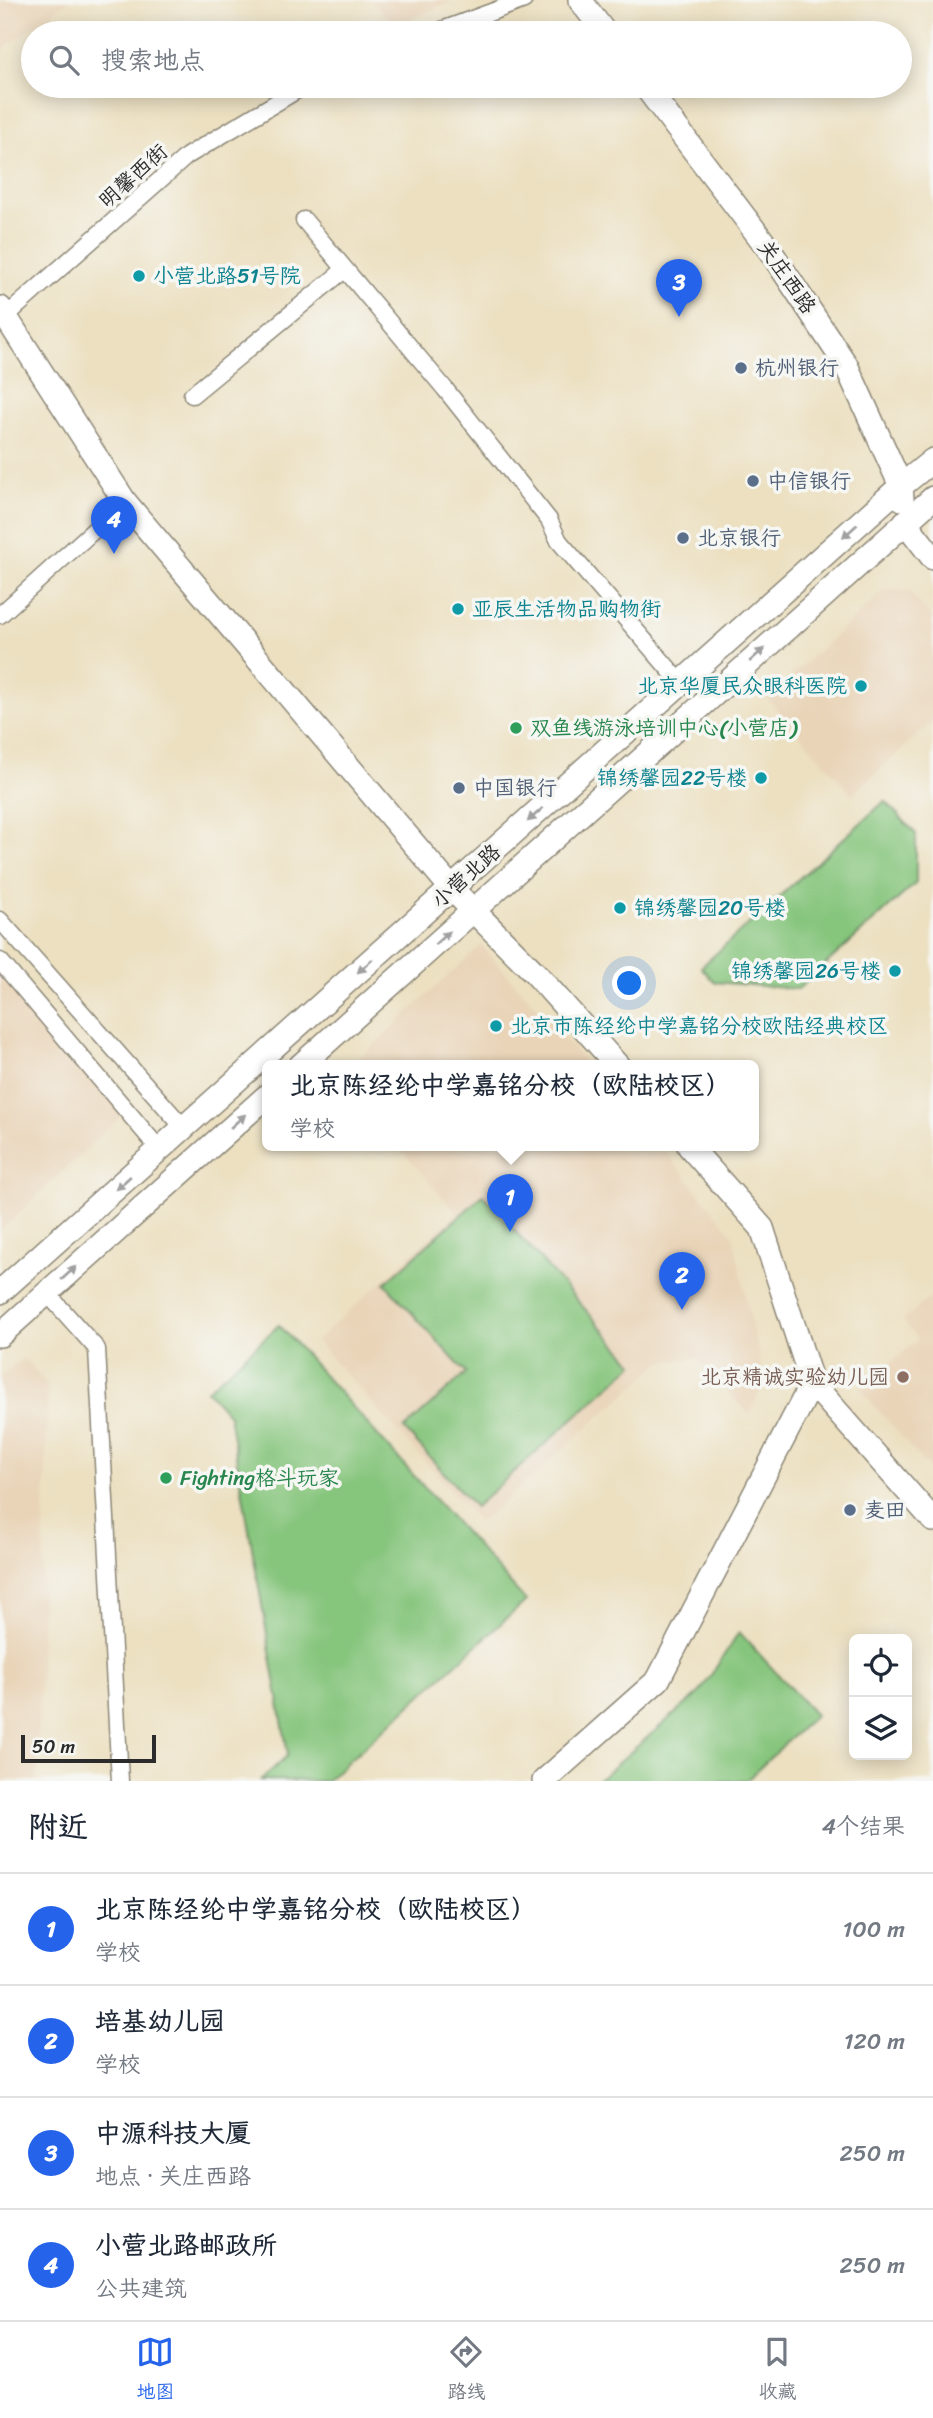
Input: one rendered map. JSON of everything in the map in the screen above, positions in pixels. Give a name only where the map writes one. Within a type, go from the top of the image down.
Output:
[{"type":"street","points":[[467,21],[524,0]]},
{"type":"street","points":[[580,0],[596,21]]},
{"type":"street","name":"明馨西街","points":[[3,313],[187,156],[284,98]]},
{"type":"street","name":"关庄西路","points":[[654,98],[771,252],[846,365],[901,486],[905,522]]},
{"type":"street","points":[[304,220],[445,389],[549,520],[559,541],[681,683]]},
{"type":"street","points":[[192,395],[344,270]]},
{"type":"street","points":[[3,313],[125,502],[452,890],[536,974],[613,1060]]},
{"type":"street","name":"小营北路","points":[[0,1292],[933,460]]},
{"type":"street","points":[[901,486],[932,501]]},
{"type":"street","name":"小营北路","points":[[307,1060],[905,522],[932,501]]},
{"type":"street","points":[[0,615],[125,502]]},
{"type":"street","points":[[905,522],[933,558]]},
{"type":"street","points":[[0,920],[184,1128]]},
{"type":"street","points":[[0,961],[160,1150]]},
{"type":"street","points":[[0,1335],[262,1100]]},
{"type":"street","points":[[694,1151],[762,1228],[812,1383],[933,1520]]},
{"type":"street","points":[[47,1293],[97,1349],[120,1781]]},
{"type":"street","points":[[544,1781],[658,1680],[812,1383]]},
{"type":"shaded area","points":[[0,0],[70,0],[41,21],[21,21],[21,36],[0,51]]},
{"type":"shaded area","points":[[371,0],[454,0],[407,21],[391,21]]},
{"type":"shaded area","points":[[885,590],[909,591],[933,619],[933,721],[852,794],[767,698]]},
{"type":"shaded area","points":[[481,945],[584,1060],[357,1060]]},
{"type":"shaded area","points":[[0,963],[130,1107],[0,1231]]},
{"type":"shaded area","points":[[402,1151],[665,1151],[733,1235],[764,1381],[750,1415],[696,1358],[661,1362],[480,1523],[316,1341],[457,1213]]},
{"type":"shaded area","name":"北京精诚实验幼儿园","points":[[933,1295],[933,1473],[860,1389],[918,1340],[903,1320]]},
{"type":"shaded area","points":[[23,1358],[48,1385],[37,1781],[0,1781],[0,1377]]},
{"type":"green space","points":[[885,801],[916,834],[916,883],[798,989],[714,982],[701,967]]},
{"type":"green space","points":[[483,1195],[634,1364],[475,1507],[404,1429],[466,1373],[385,1283]]},
{"type":"green space","points":[[279,1325],[526,1601],[326,1781],[261,1780],[288,1755],[229,1415],[207,1390]]},
{"type":"green space","points":[[739,1632],[815,1715],[746,1781],[597,1781],[700,1692]]},
{"type":"place","name":"小营北路51号院","points":[[139,276]]},
{"type":"place","name":"中源科技大厦","points":[[679,317]]},
{"type":"place","name":"杭州银行","points":[[741,368]]},
{"type":"place","name":"中信银行","points":[[753,481]]},
{"type":"place","name":"北京银行","points":[[683,538]]},
{"type":"place","name":"小营北路邮政所","points":[[114,554]]},
{"type":"place","name":"亚辰生活物品购物街","points":[[458,609]]},
{"type":"place","name":"北京华厦民众眼科医院","points":[[861,686]]},
{"type":"place","name":"双鱼线游泳培训中心(小营店)","points":[[516,728]]},
{"type":"place","name":"锦绣馨园22号楼","points":[[761,778]]},
{"type":"place","name":"中国银行","points":[[459,788]]},
{"type":"place","name":"锦绣馨园20号楼","points":[[620,908]]},
{"type":"place","name":"锦绣馨园26号楼","points":[[895,971]]},
{"type":"place","name":"北京市陈经纶中学嘉铭分校欧陆经典校区","points":[[496,1026]]},
{"type":"place","name":"北京陈经纶中学嘉铭分校（欧陆校区）","points":[[510,1232]]},
{"type":"place","name":"培基幼儿园","points":[[682,1310]]},
{"type":"place","name":"北京精诚实验幼儿园","points":[[903,1377]]},
{"type":"place","name":"Fighting格斗玩家","points":[[166,1478]]},
{"type":"place","name":"麦田","points":[[850,1510]]}]
